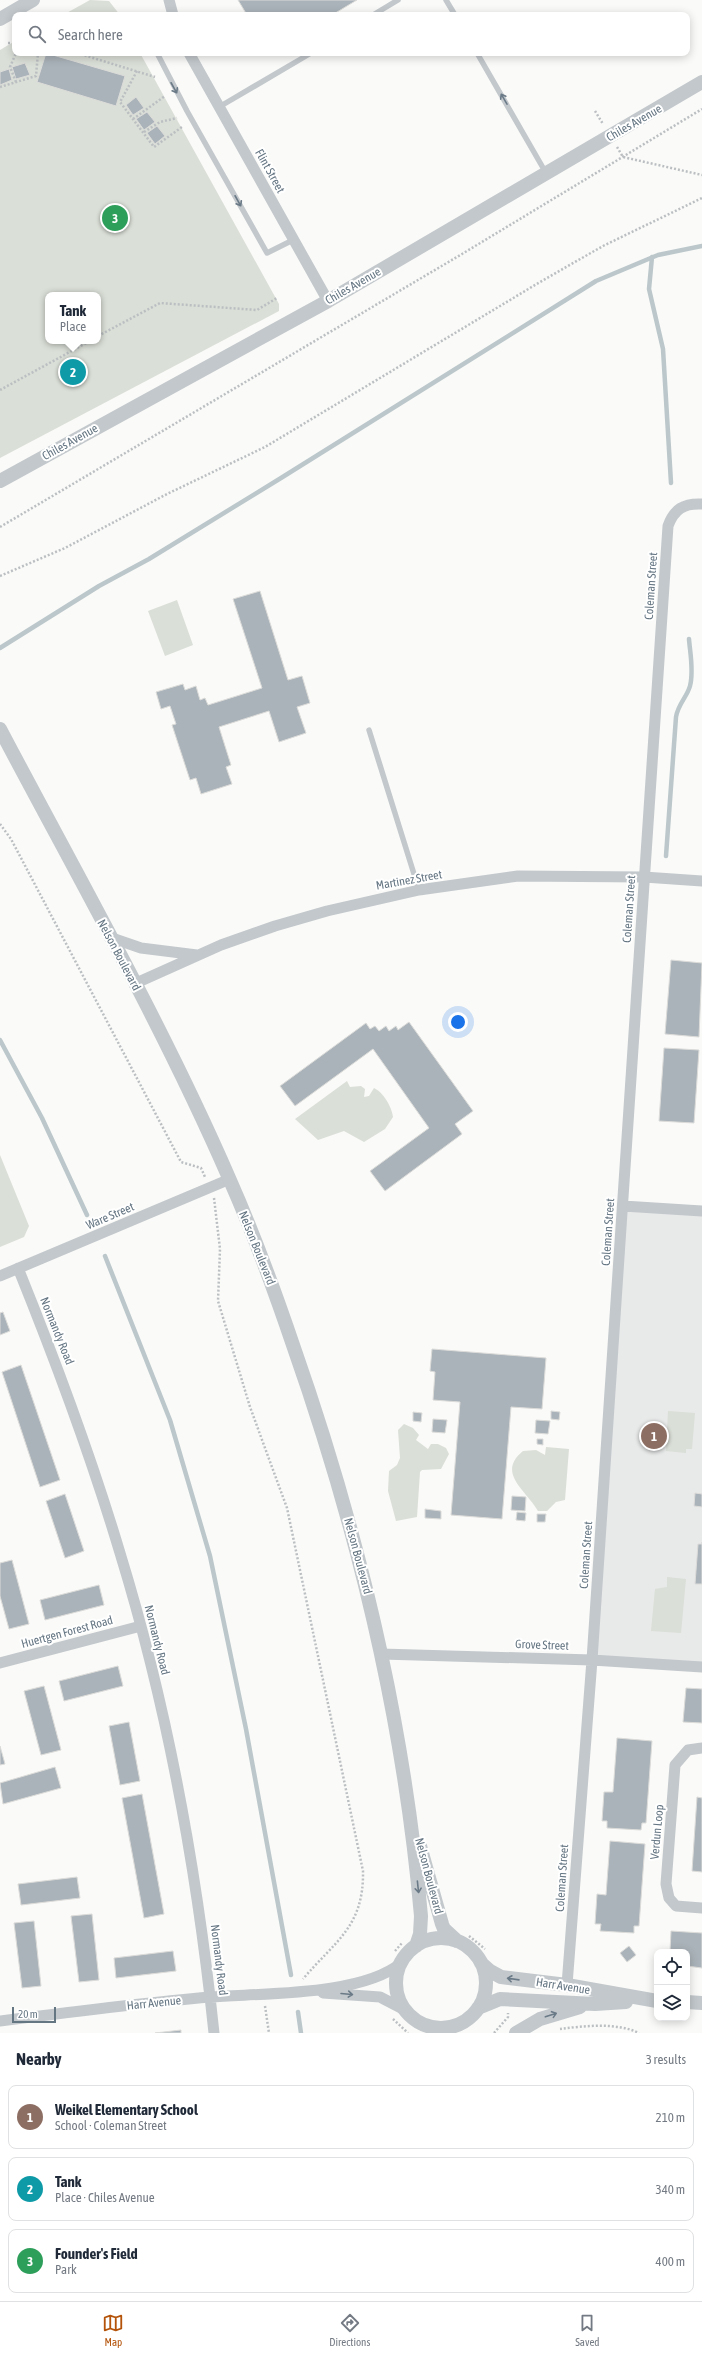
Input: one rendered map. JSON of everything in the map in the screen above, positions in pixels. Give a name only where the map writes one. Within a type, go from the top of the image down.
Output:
[{"type":"street","points":[[12,12],[33,0]]},
{"type":"street","points":[[169,0],[172,12]]},
{"type":"street","points":[[0,19],[12,12]]},
{"type":"street","name":"Flint Street","points":[[191,56],[328,301]]},
{"type":"street","name":"Chiles Avenue","points":[[0,481],[328,301],[702,82]]},
{"type":"street","name":"Coleman Street","points":[[567,1985],[592,1660],[668,526],[678,509],[692,504],[702,504]]},
{"type":"street","name":"Nelson Boulevard","points":[[0,729],[183,1079],[230,1179],[271,1283],[320,1422],[349,1524],[382,1654],[410,1806],[421,1916],[420,1934],[397,1958],[397,1991],[405,2010],[426,2028],[446,2028],[458,2025],[469,2019]]},
{"type":"street","name":"Martinez Street","points":[[134,984],[198,955],[302,918],[419,890],[518,876],[644,877],[702,881]]},
{"type":"street","points":[[109,937],[142,948],[198,955]]},
{"type":"street","name":"Ware Street","points":[[0,1276],[230,1179]]},
{"type":"street","points":[[622,1206],[702,1211]]},
{"type":"street","name":"Normandy Road","points":[[18,1268],[73,1410],[121,1554],[141,1626],[178,1791],[201,1922],[214,2033]]},
{"type":"street","name":"Huertgen Forest Road","points":[[0,1663],[141,1626]]},
{"type":"street","name":"Grove Street","points":[[382,1654],[592,1660],[702,1667]]},
{"type":"street","name":"Verdun Loop","points":[[702,1748],[688,1750],[675,1765],[666,1884],[669,1898],[676,1906],[702,1908]]},
{"type":"street","name":"Nelson Boulevard","points":[[410,1806],[444,1929],[459,1936],[468,1948],[484,1957],[486,1986],[478,2008],[469,2019],[463,2033]]},
{"type":"street","name":"Nelson Boulevard","points":[[411,1942],[459,1936]]},
{"type":"street","name":"Harr Avenue","points":[[484,1957],[490,1971],[501,1977],[567,1985],[653,2000]]},
{"type":"street","name":"Harr Avenue","points":[[0,2021],[210,1997],[308,1991],[379,1977],[397,1958]]},
{"type":"street","name":"Harr Avenue","points":[[308,1991],[380,1998],[392,2002],[405,2010]]},
{"type":"street","name":"Harr Avenue","points":[[478,2008],[494,2001],[509,1999],[595,2004],[653,2000]]},
{"type":"street","points":[[690,2002],[702,2003]]},
{"type":"street","points":[[516,2033],[540,2019],[595,2004]]},
{"type":"lane","points":[[378,12],[398,0]]},
{"type":"lane","points":[[446,0],[453,12]]},
{"type":"lane","points":[[159,56],[187,111],[267,253],[293,240]]},
{"type":"lane","points":[[219,107],[306,56]]},
{"type":"lane","points":[[479,56],[524,132],[546,173]]},
{"type":"lane","points":[[369,730],[419,890]]},
{"type":"path","points":[[15,56],[10,67],[16,82]]},
{"type":"path","points":[[0,87],[36,76],[38,56]]},
{"type":"path","points":[[88,56],[155,77]]},
{"type":"path","points":[[137,71],[120,102],[154,147],[182,127]]},
{"type":"path","points":[[133,119],[165,96]]},
{"type":"path","points":[[0,527],[702,109]]},
{"type":"path","points":[[596,111],[623,157],[702,175]]},
{"type":"path","points":[[144,132],[160,122],[177,118]]},
{"type":"path","points":[[0,576],[65,548],[167,494],[265,447],[603,246],[702,198]]},
{"type":"path","points":[[101,334],[160,303],[257,310],[277,298]]},
{"type":"path","points":[[0,390],[84,344]]},
{"type":"path","points":[[0,824],[11,839],[181,1162],[201,1168],[210,1188],[216,1206],[220,1249],[218,1301],[250,1408],[287,1508],[363,1871],[363,1891],[349,1928],[337,1944],[303,1979],[265,2005],[269,2033]]},
{"type":"path","points":[[459,1936],[474,1938],[484,1957]]},
{"type":"path","points":[[397,1958],[411,1942]]},
{"type":"path","points":[[494,2033],[508,2017],[509,1999]]},
{"type":"path","points":[[389,2016],[408,2033]]},
{"type":"path","points":[[557,2029],[591,2026],[632,2030],[639,2033]]},
{"type":"shaded area","points":[[90,0],[109,1],[118,12],[68,12]]},
{"type":"shaded area","points":[[12,43],[12,56],[142,56],[279,304],[279,311],[0,458],[0,50]]},
{"type":"shaded area","points":[[177,600],[193,645],[165,656],[148,611]]},
{"type":"shaded area","points":[[347,1081],[350,1087],[361,1086],[365,1089],[364,1097],[369,1096],[374,1088],[381,1093],[391,1109],[393,1117],[385,1129],[364,1142],[344,1131],[318,1140],[295,1119]]},
{"type":"shaded area","points":[[0,1155],[29,1226],[24,1237],[0,1247]]},
{"type":"shaded area","points":[[623,1206],[702,1211],[702,1667],[592,1660]]},
{"type":"shaded area","points":[[668,1411],[695,1413],[692,1449],[686,1449],[686,1453],[666,1451]]},
{"type":"shaded area","points":[[404,1424],[413,1428],[419,1435],[416,1440],[428,1449],[431,1444],[438,1444],[446,1448],[449,1454],[441,1469],[422,1470],[420,1472],[417,1517],[396,1521],[388,1491],[389,1471],[397,1465],[400,1458],[398,1430]]},
{"type":"shaded area","points":[[546,1447],[569,1449],[565,1500],[556,1502],[547,1511],[538,1511],[516,1481],[512,1467],[515,1459],[523,1451],[536,1450],[545,1455]]},
{"type":"shaded area","points":[[667,1577],[686,1579],[681,1633],[651,1631],[655,1589],[667,1587]]},
{"type":"building","points":[[238,0],[357,0],[337,12],[245,12]]},
{"type":"building","points":[[45,56],[56,56],[125,76],[116,106],[37,82]]},
{"type":"building","points":[[25,63],[30,75],[16,79],[12,67]]},
{"type":"building","points":[[9,69],[12,80],[0,85],[0,72]]},
{"type":"building","points":[[136,97],[144,108],[133,115],[126,105]]},
{"type":"building","points":[[147,112],[155,122],[144,130],[136,119]]},
{"type":"building","points":[[157,126],[165,136],[155,144],[147,133]]},
{"type":"building","points":[[260,591],[288,680],[302,676],[310,703],[297,707],[306,733],[279,742],[269,711],[219,727],[231,765],[226,767],[232,784],[201,794],[196,778],[190,780],[172,725],[176,724],[170,706],[161,709],[156,692],[183,684],[185,690],[196,686],[200,700],[205,698],[208,705],[262,688],[233,599]]},
{"type":"building","points":[[671,960],[702,963],[699,1037],[665,1034]]},
{"type":"building","points":[[409,1022],[473,1111],[455,1124],[462,1134],[385,1191],[370,1171],[429,1128],[373,1049],[295,1106],[280,1086],[366,1023],[370,1029],[375,1026],[379,1031],[386,1026],[389,1031],[396,1026],[398,1030]]},
{"type":"building","points":[[664,1048],[699,1050],[694,1123],[659,1121]]},
{"type":"building","points":[[3,1312],[10,1331],[0,1335],[0,1313]]},
{"type":"building","points":[[432,1349],[546,1358],[542,1409],[511,1407],[502,1519],[451,1515],[460,1402],[433,1400],[435,1372],[430,1371]]},
{"type":"building","points":[[21,1365],[60,1480],[40,1487],[2,1372]]},
{"type":"building","points":[[551,1411],[560,1412],[559,1420],[551,1419]]},
{"type":"building","points":[[413,1412],[422,1413],[421,1422],[413,1421]]},
{"type":"building","points":[[433,1419],[447,1420],[445,1433],[432,1432]]},
{"type":"building","points":[[536,1420],[550,1421],[548,1434],[535,1433]]},
{"type":"building","points":[[537,1439],[543,1439],[543,1445],[537,1444]]},
{"type":"building","points":[[695,1493],[702,1494],[702,1507],[694,1506]]},
{"type":"building","points":[[65,1494],[84,1551],[65,1558],[46,1501]]},
{"type":"building","points":[[512,1496],[526,1497],[525,1511],[511,1510]]},
{"type":"building","points":[[425,1509],[441,1511],[441,1519],[425,1518]]},
{"type":"building","points":[[517,1512],[526,1513],[525,1521],[516,1520]]},
{"type":"building","points":[[537,1514],[546,1514],[545,1522],[537,1522]]},
{"type":"building","points":[[698,1544],[702,1544],[702,1584],[695,1584]]},
{"type":"building","points":[[12,1560],[29,1624],[9,1629],[0,1596],[0,1563]]},
{"type":"building","points":[[99,1585],[104,1605],[45,1620],[40,1600]]},
{"type":"building","points":[[118,1666],[123,1686],[64,1701],[59,1681]]},
{"type":"building","points":[[44,1686],[61,1750],[41,1755],[24,1691]]},
{"type":"building","points":[[686,1688],[702,1689],[702,1723],[683,1722]]},
{"type":"building","points":[[129,1722],[140,1781],[120,1785],[109,1726]]},
{"type":"building","points":[[617,1738],[652,1741],[646,1823],[642,1823],[641,1830],[607,1828],[607,1821],[602,1821],[604,1792],[613,1792]]},
{"type":"building","points":[[0,1746],[5,1764],[0,1765]]},
{"type":"building","points":[[55,1767],[61,1788],[3,1804],[0,1783]]},
{"type":"building","points":[[142,1794],[164,1914],[144,1918],[122,1798]]},
{"type":"building","points":[[697,1797],[702,1798],[702,1872],[692,1871]]},
{"type":"building","points":[[610,1841],[645,1844],[639,1926],[634,1926],[634,1933],[600,1931],[601,1924],[595,1924],[597,1894],[606,1895]]},
{"type":"building","points":[[77,1877],[80,1898],[21,1905],[18,1884]]},
{"type":"building","points":[[92,1914],[99,1980],[79,1982],[71,1916]]},
{"type":"building","points":[[34,1921],[41,1986],[22,1988],[14,1923]]},
{"type":"building","points":[[671,1931],[702,1933],[702,1968],[690,1966],[690,1949],[670,1949]]},
{"type":"building","points":[[629,1946],[636,1955],[627,1962],[620,1953]]},
{"type":"building","points":[[173,1951],[176,1971],[116,1978],[114,1958]]},
{"type":"building","points":[[181,2030],[181,2033],[155,2033]]},
{"type":"waterway","points":[[0,648],[99,586],[149,559],[281,478],[596,281],[658,255],[702,246]]},
{"type":"waterway","points":[[652,257],[649,289],[663,349],[671,483]]},
{"type":"waterway","points":[[666,856],[676,717],[677,712],[689,690],[691,680],[692,668],[689,639]]},
{"type":"waterway","points":[[0,1040],[42,1118],[87,1215]]},
{"type":"waterway","points":[[105,1256],[170,1420],[210,1556],[246,1729],[291,1975]]},
{"type":"waterway","points":[[298,2012],[301,2033]]},
{"type":"place","name":"Founder's Field","points":[[115,218]]},
{"type":"place","name":"Tank","points":[[73,372]]},
{"type":"place","name":"Weikel Elementary School","points":[[654,1436]]}]
